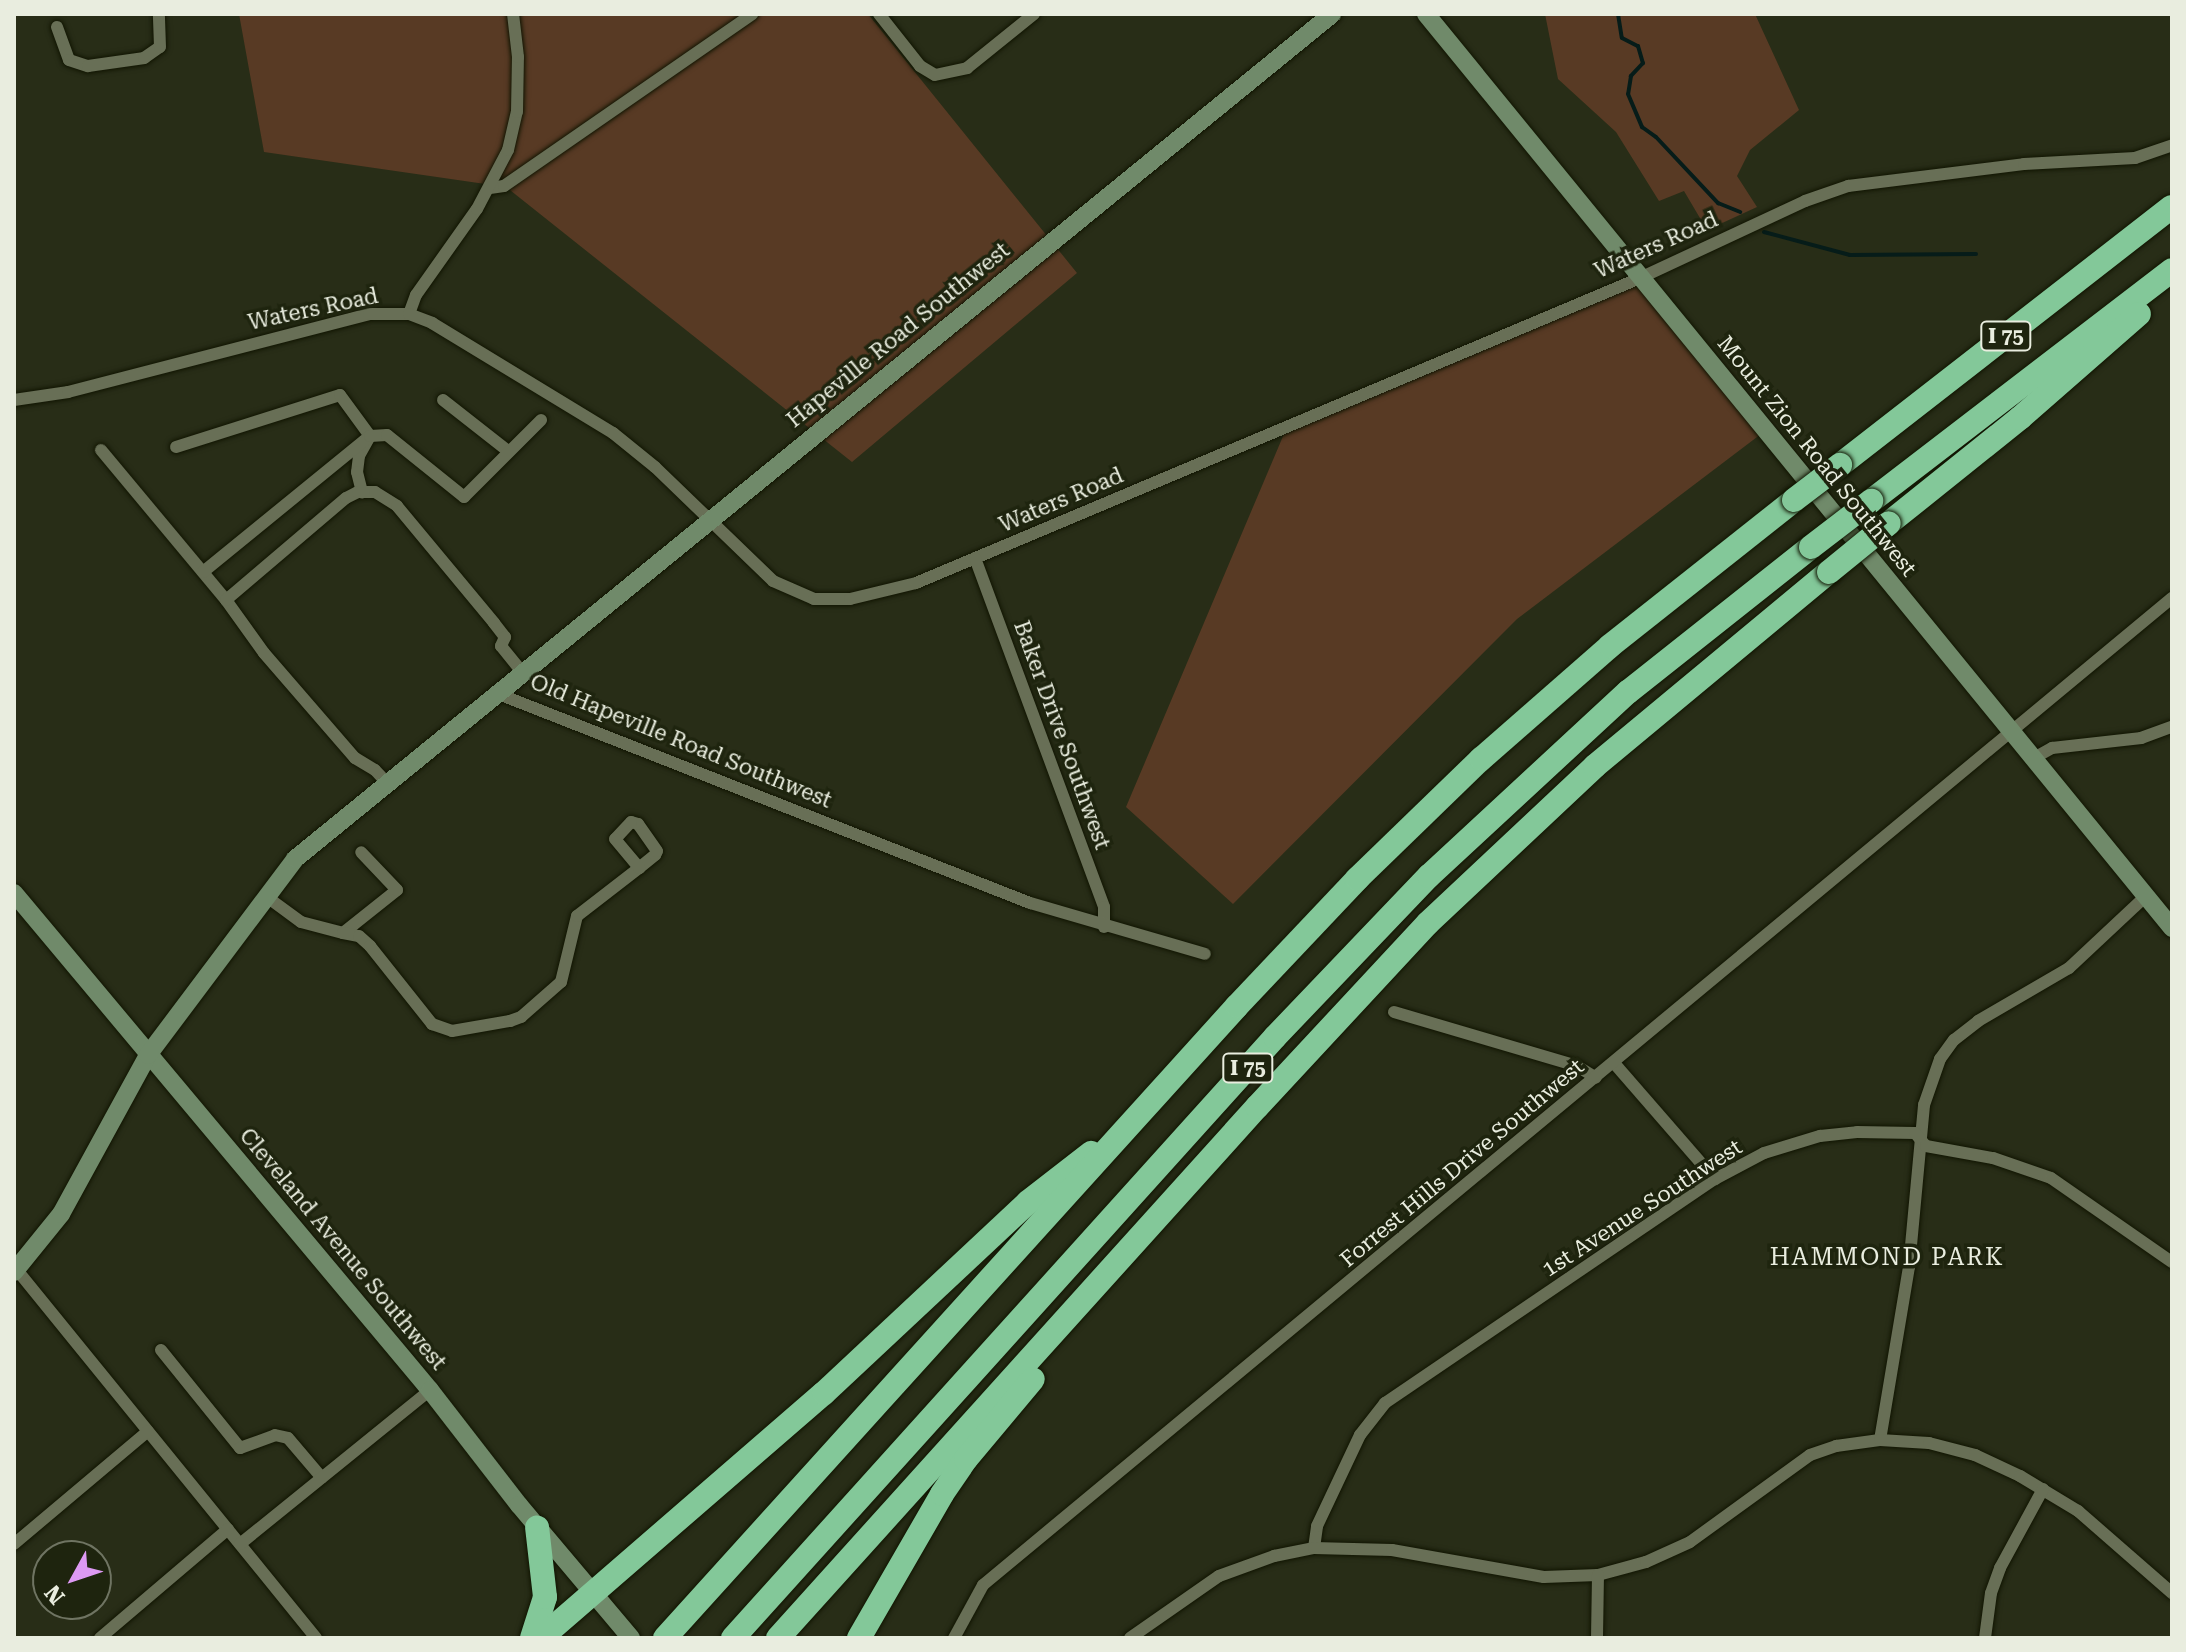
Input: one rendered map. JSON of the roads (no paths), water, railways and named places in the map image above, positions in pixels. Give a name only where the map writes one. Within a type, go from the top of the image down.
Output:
[{"type":"highway","name":"I 75","points":[[665,1638],[1121,1133],[1357,879],[1481,759],[1610,646],[2172,207]]},
{"type":"highway","name":"I 75","points":[[733,1638],[1275,1037],[1429,876],[1628,692],[1811,547],[2172,270]]},
{"type":"highway","points":[[778,1638],[1257,1107],[1428,923],[1511,843],[1730,651],[2020,418],[2172,285]]},
{"type":"highway","points":[[859,1638],[918,1533],[966,1459],[1195,1193],[1257,1107]]},
{"type":"highway","points":[[541,1638],[599,1599],[1028,1202],[1075,1164],[1121,1133]]},
{"type":"highway","points":[[532,1638],[545,1597],[537,1527]]},
{"type":"street","points":[[57,27],[69,60],[88,66],[144,58],[160,47],[159,14]]},
{"type":"street","points":[[409,314],[416,295],[490,188],[508,150],[517,112],[518,57],[513,14]]},
{"type":"street","points":[[490,188],[504,186],[752,14]]},
{"type":"street","points":[[879,14],[920,66],[935,75],[967,68],[1034,14]]},
{"type":"street","name":"Hapeville Road Southwest","points":[[496,693],[1332,14]]},
{"type":"street","name":"Mount Zion Road Southwest","points":[[1426,14],[2172,928]]},
{"type":"street","name":"Waters Road","points":[[14,400],[68,392],[369,314],[409,314],[432,323],[613,433],[655,467],[773,581],[814,599],[850,599],[887,592],[975,558],[1640,278],[1805,201],[1848,186],[2024,164],[2135,158],[2172,145]]},
{"type":"street","points":[[176,447],[340,395],[370,436]]},
{"type":"street","points":[[443,400],[508,451]]},
{"type":"street","points":[[203,572],[370,436],[387,435],[464,497],[541,420]]},
{"type":"street","points":[[362,492],[357,472],[359,456],[370,436]]},
{"type":"street","points":[[101,450],[226,600],[243,628],[355,758],[381,777]]},
{"type":"street","points":[[226,600],[346,498],[362,492],[375,492],[397,506],[494,623],[505,637],[501,646],[522,672]]},
{"type":"street","name":"Baker Drive Southwest","points":[[975,558],[1104,907],[1104,927]]},
{"type":"street","name":"Forrest Hills Drive Southwest","points":[[954,1638],[983,1585],[2172,598]]},
{"type":"street","name":"Old Hapeville Road Southwest","points":[[15,1271],[61,1214],[148,1055],[295,859],[381,777],[496,693],[957,876],[1104,927],[1205,954]]},
{"type":"street","points":[[2034,758],[2052,748],[2141,738],[2172,727]]},
{"type":"street","points":[[343,933],[397,890],[361,852]]},
{"type":"street","points":[[267,897],[301,922],[359,936],[432,1024],[452,1031],[521,1017],[561,982],[577,916],[639,868]]},
{"type":"street","name":"Cleveland Avenue Southwest","points":[[14,893],[430,1390],[537,1527],[631,1638]]},
{"type":"street","points":[[1880,1440],[1909,1267],[1929,1083],[1954,1040],[1978,1021],[2069,968],[2146,896]]},
{"type":"street","points":[[1394,1012],[1577,1066],[1596,1078]]},
{"type":"street","points":[[1614,1063],[1715,1179]]},
{"type":"street","name":"1st Avenue Southwest","points":[[1314,1548],[1317,1526],[1360,1435],[1385,1403],[1715,1179],[1764,1153],[1820,1136],[1889,1131],[1915,1133],[1926,1146],[1993,1158],[2051,1178],[2172,1262]]},
{"type":"street","points":[[15,1271],[228,1529],[308,1635]]},
{"type":"street","points":[[161,1350],[240,1448],[275,1435],[288,1438],[322,1478]]},
{"type":"street","points":[[240,1544],[430,1390]]},
{"type":"street","points":[[14,1544],[148,1431]]},
{"type":"street","points":[[1130,1638],[1219,1576],[1274,1556],[1314,1548],[1392,1550],[1544,1577],[1598,1575],[1646,1562],[1690,1542],[1810,1455],[1836,1446],[1880,1440],[1929,1443],[1975,1455],[2043,1489],[2088,1518],[2172,1593]]},
{"type":"street","points":[[1985,1638],[1996,1581],[2043,1489]]},
{"type":"street","points":[[100,1638],[228,1529]]},
{"type":"street","points":[[1597,1638],[1598,1575]]},
{"type":"waterway","points":[[1618,14],[1622,38],[1638,46],[1643,63],[1631,76],[1628,94],[1642,127],[1656,137],[1718,203],[1740,212]]},
{"type":"waterway","points":[[1764,232],[1850,255],[1976,254]]},
{"type":"district","name":"HAMMOND PARK","points":[[1887,1258]]}]
